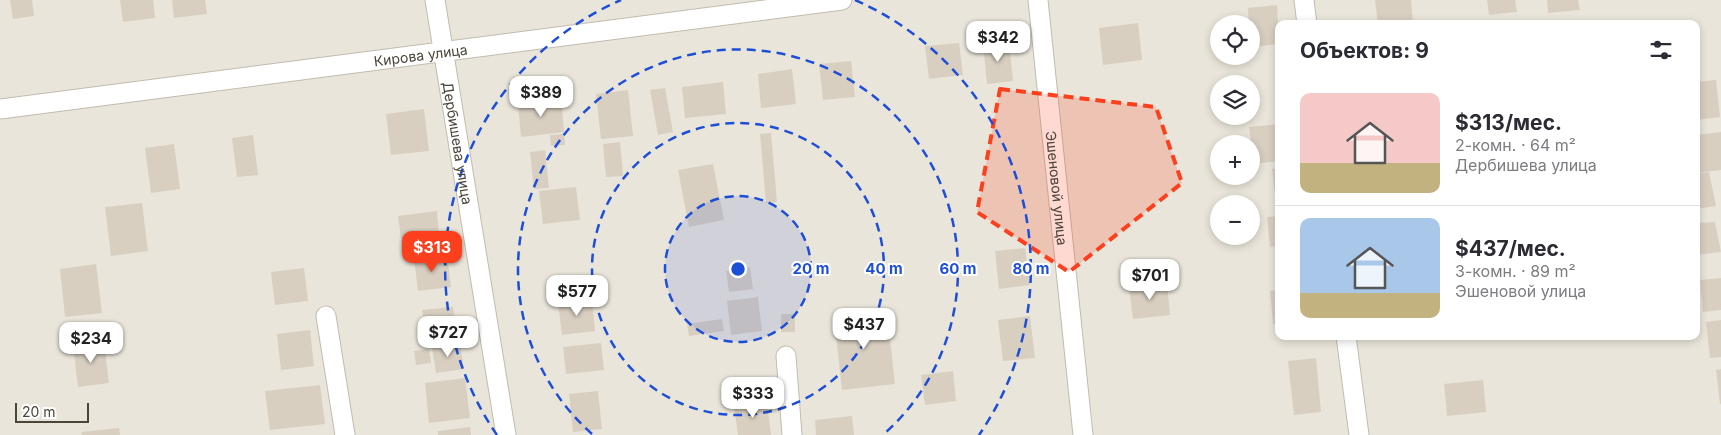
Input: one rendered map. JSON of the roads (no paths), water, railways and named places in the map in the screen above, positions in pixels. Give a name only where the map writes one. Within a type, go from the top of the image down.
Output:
[{"type":"street","name":"Дербишева улица","points":[[435,0],[506,435]]},
{"type":"street","name":"Кирова улица","points":[[0,109],[842,0]]},
{"type":"street","name":"Эшеновой улица","points":[[1038,0],[1083,435]]},
{"type":"street","points":[[1304,0],[1306,20]]},
{"type":"street","points":[[326,316],[345,435]]},
{"type":"street","points":[[1347,340],[1359,435]]},
{"type":"street","points":[[786,356],[792,435]]}]
